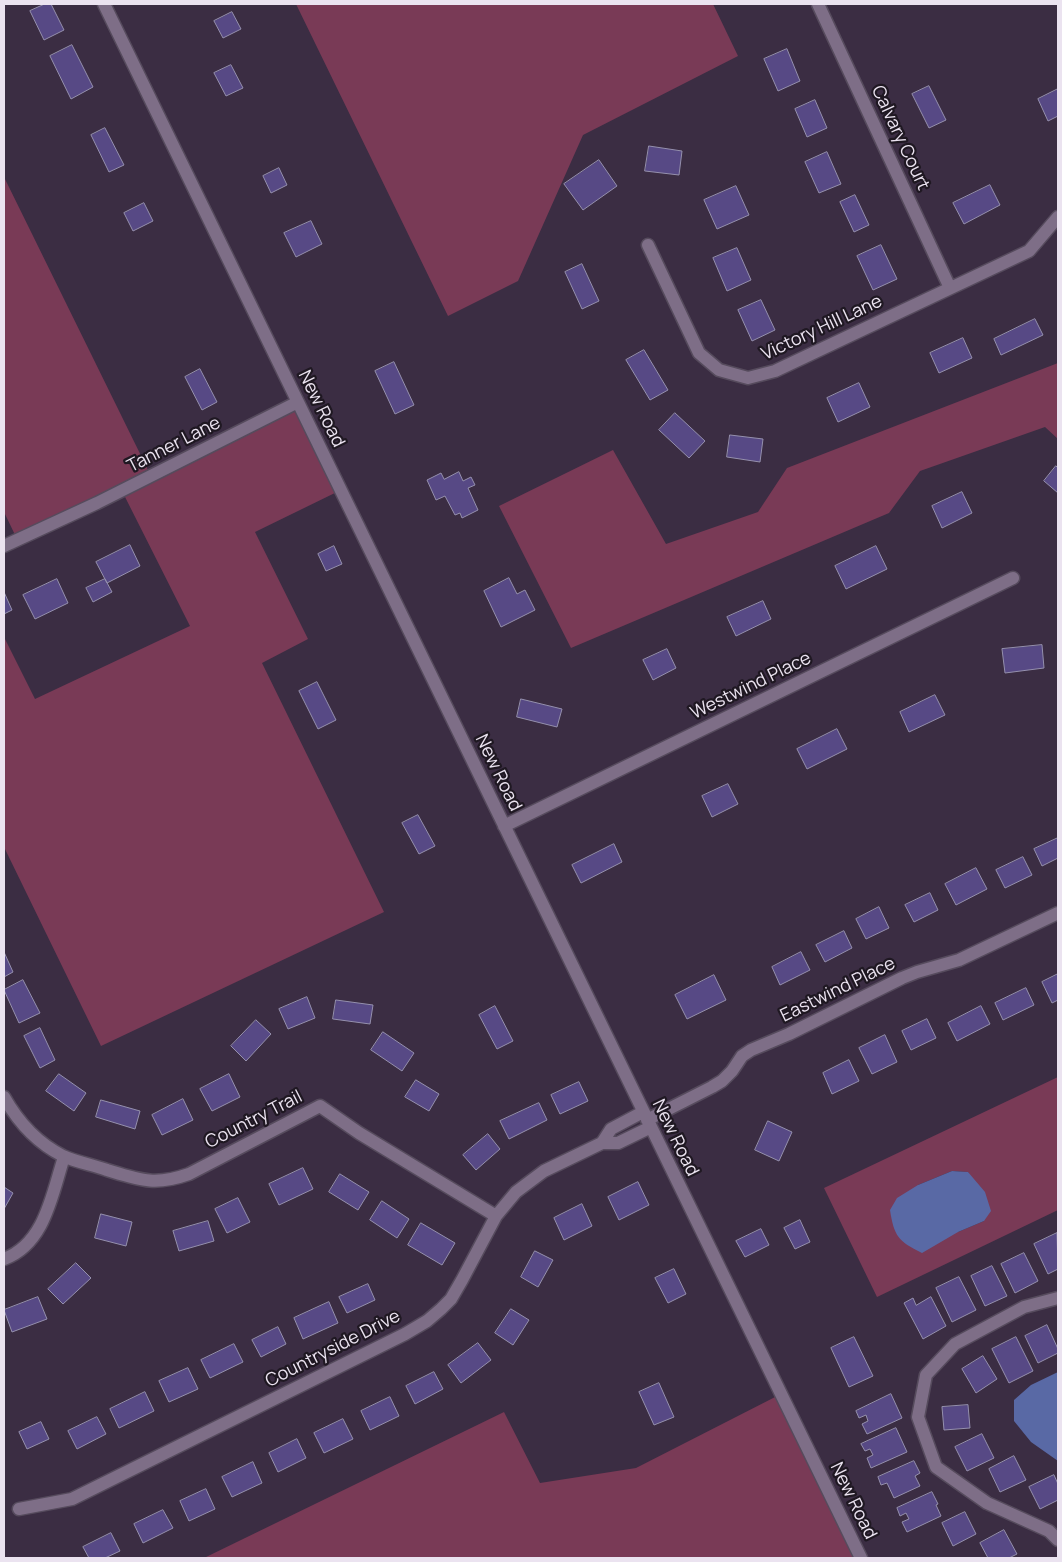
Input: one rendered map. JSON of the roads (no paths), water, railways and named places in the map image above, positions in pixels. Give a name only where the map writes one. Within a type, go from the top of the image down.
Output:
[{"type":"street","name":"New Road","points":[[104,4],[861,1558]]},
{"type":"street","name":"Calvary Court","points":[[818,4],[950,288]]},
{"type":"street","name":"Victory Hill Lane","points":[[648,245],[700,353],[720,370],[748,378],[774,371],[1029,251],[1058,217]]},
{"type":"street","name":"Tanner Lane","points":[[4,546],[209,448],[298,402]]},
{"type":"street","name":"Westwind Place","points":[[504,826],[1013,578]]},
{"type":"street","name":"Eastwind Place","points":[[647,1120],[712,1088],[732,1071],[742,1056],[751,1050],[902,978],[916,972],[959,960],[1058,914]]},
{"type":"street","name":"Country Trail","points":[[4,1098],[21,1124],[39,1140],[64,1156],[141,1180],[157,1182],[172,1180],[188,1174],[320,1106],[360,1133],[496,1216]]},
{"type":"street","name":"Countryside Drive","points":[[602,1143],[611,1129],[647,1120]]},
{"type":"street","name":"Countryside Drive","points":[[19,1509],[72,1500],[405,1334],[427,1321],[451,1299],[496,1216],[527,1182],[602,1143],[618,1143],[647,1120]]},
{"type":"street","points":[[4,1259],[23,1248],[34,1237],[42,1224],[64,1156]]},
{"type":"street","points":[[1058,1298],[1024,1308],[956,1344],[926,1376],[918,1417],[936,1467],[987,1502],[1049,1531],[1058,1540]]},
{"type":"water","points":[[952,1171],[968,1172],[985,1192],[991,1211],[984,1221],[958,1232],[922,1253],[907,1245],[898,1237],[893,1226],[890,1210],[897,1198],[918,1185]]},
{"type":"water","points":[[1058,1372],[1058,1461],[1031,1442],[1014,1421],[1014,1400],[1031,1385]]}]
